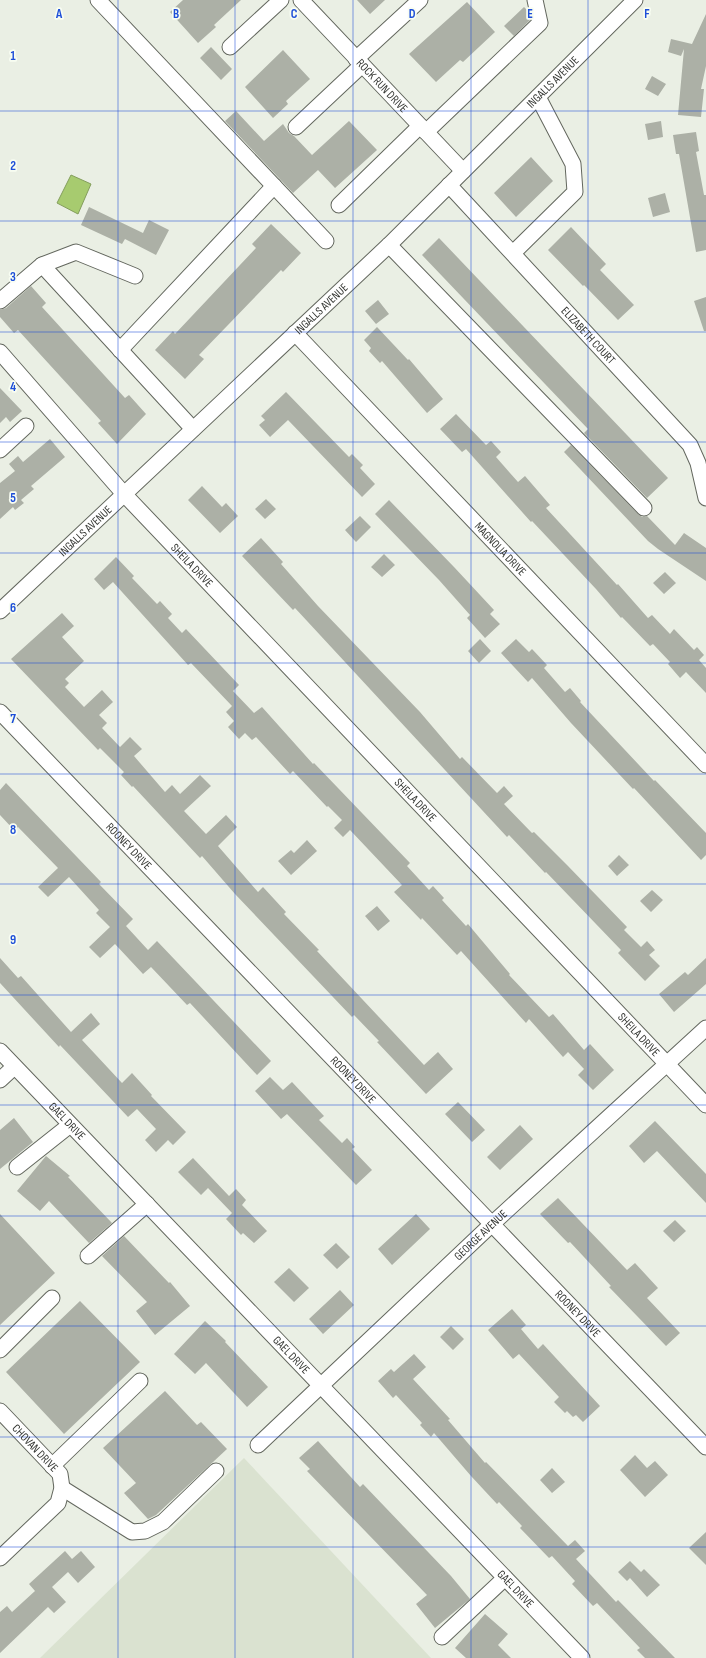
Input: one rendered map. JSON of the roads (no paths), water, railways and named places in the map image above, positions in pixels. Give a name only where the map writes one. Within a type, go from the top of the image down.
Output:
[{"type":"street","points":[[98,0],[326,240]]},
{"type":"street","points":[[230,47],[281,0]]},
{"type":"street","name":"ROCK RUN DRIVE","points":[[301,0],[463,171]]},
{"type":"street","points":[[296,127],[420,0]]},
{"type":"street","points":[[339,205],[540,23],[535,0]]},
{"type":"street","name":"INGALLS AVENUE","points":[[0,611],[389,245],[635,0]]},
{"type":"street","points":[[513,253],[575,192],[573,164],[538,97]]},
{"type":"street","name":"ELIZABETH COURT","points":[[449,185],[690,445],[698,463],[706,498]]},
{"type":"street","points":[[120,350],[274,186]]},
{"type":"street","points":[[389,245],[644,508]]},
{"type":"street","points":[[0,301],[42,265],[76,252],[135,276]]},
{"type":"street","points":[[42,265],[193,429]]},
{"type":"street","name":"MAGNOLIA DRIVE","points":[[295,333],[706,765]]},
{"type":"street","name":"SHEILA DRIVE","points":[[0,352],[124,494],[706,1105]]},
{"type":"street","points":[[0,450],[26,426]]},
{"type":"street","name":"ROONEY DRIVE","points":[[0,712],[706,1447]]},
{"type":"street","name":"GEORGE AVENUE","points":[[258,1445],[492,1224],[706,1028]]},
{"type":"street","name":"GAEL DRIVE","points":[[0,1052],[582,1658]]},
{"type":"street","points":[[0,1080],[14,1066]]},
{"type":"street","points":[[17,1167],[70,1125]]},
{"type":"street","points":[[88,1256],[147,1204]]},
{"type":"street","points":[[0,1350],[52,1298]]},
{"type":"street","points":[[52,1466],[140,1381]]},
{"type":"street","name":"CHOVAN DRIVE","points":[[0,1411],[60,1474],[62,1488]]},
{"type":"street","points":[[0,1558],[58,1503],[62,1488],[132,1532],[145,1531],[163,1522],[216,1471]]},
{"type":"street","points":[[442,1637],[506,1578]]}]
